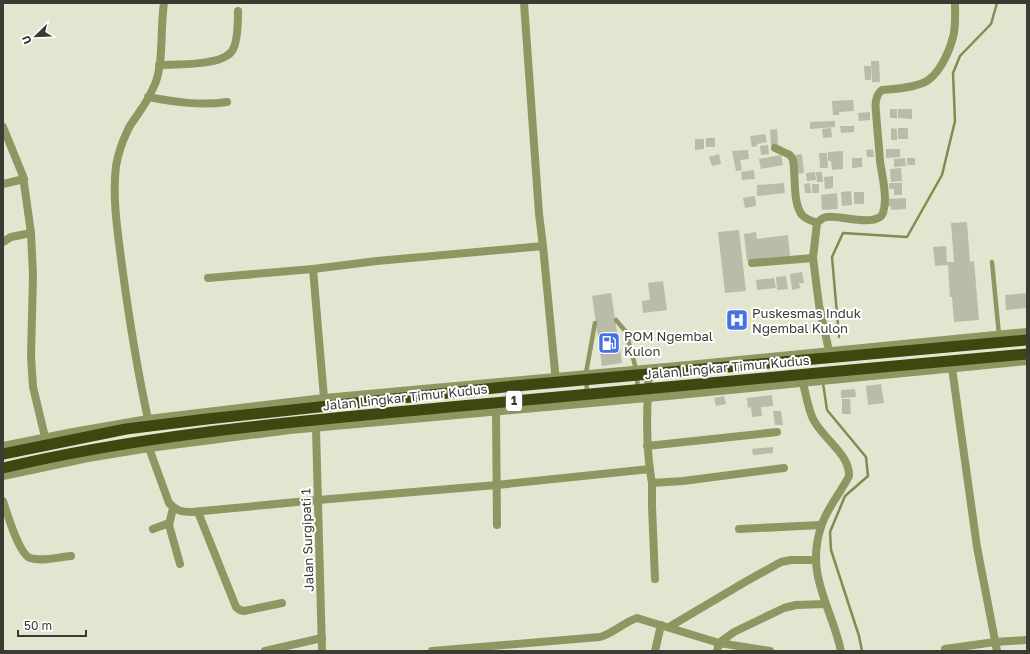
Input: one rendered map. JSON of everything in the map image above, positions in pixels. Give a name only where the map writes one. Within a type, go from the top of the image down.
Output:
[{"type":"highway","name":"Jalan Lingkar Timur Kudus","points":[[3,454],[143,427],[556,379],[1027,340]]},
{"type":"highway","name":"Jalan Lingkar Timur Kudus","points":[[3,468],[57,455],[205,432],[311,420],[643,393],[1027,354]]},
{"type":"street","points":[[148,419],[127,308],[115,197],[116,166],[120,149],[128,131],[155,83],[160,65],[164,3]]},
{"type":"street","points":[[3,446],[148,419],[324,398],[556,379],[544,246],[539,214],[524,3]]},
{"type":"street","points":[[829,351],[820,305],[814,258],[817,223],[820,219],[827,217],[856,220],[875,220],[880,218],[883,213],[885,192],[876,112],[876,98],[882,90],[924,83],[938,70],[951,46],[954,36],[955,3]]},
{"type":"street","points":[[160,65],[213,61],[218,60],[232,52],[235,46],[238,10]]},
{"type":"street","points":[[148,97],[182,103],[214,104],[227,102]]},
{"type":"street","points":[[3,127],[24,179],[31,233],[34,275],[31,349],[33,387],[45,437]]},
{"type":"street","points":[[775,148],[790,156],[793,160],[797,200],[800,211],[804,216],[817,223]]},
{"type":"street","points":[[3,184],[24,179]]},
{"type":"street","points":[[3,242],[12,237],[31,233]]},
{"type":"street","points":[[208,278],[544,246]]},
{"type":"street","points":[[752,263],[814,258]]},
{"type":"street","points":[[313,269],[324,398]]},
{"type":"street","points":[[655,579],[652,483],[647,446],[643,372],[829,351],[1027,332]]},
{"type":"street","points":[[643,393],[803,383],[1027,361]]},
{"type":"street","points":[[952,368],[977,547],[997,651]]},
{"type":"street","points":[[803,383],[807,403],[813,419],[844,458],[849,470],[849,476],[822,525],[815,560],[820,589],[841,651]]},
{"type":"street","points":[[3,476],[88,458],[149,448],[316,428],[496,411],[588,398]]},
{"type":"street","points":[[496,411],[497,525]]},
{"type":"street","name":"Jalan Surgipati 1","points":[[316,428],[322,651]]},
{"type":"street","points":[[647,446],[777,432]]},
{"type":"street","points":[[149,448],[169,503],[178,511],[198,512],[650,470]]},
{"type":"street","points":[[652,483],[684,481],[784,468]]},
{"type":"street","points":[[3,501],[23,552],[28,557],[41,559],[71,556]]},
{"type":"street","points":[[173,508],[169,523],[180,564]]},
{"type":"street","points":[[198,512],[236,607],[244,611],[282,603]]},
{"type":"street","points":[[153,529],[169,523]]},
{"type":"street","points":[[739,529],[822,525]]},
{"type":"street","points":[[655,651],[665,626],[772,566],[792,560],[815,560]]},
{"type":"street","points":[[718,647],[734,632],[784,608],[796,605],[825,604]]},
{"type":"street","points":[[432,651],[594,638],[606,635],[632,619],[637,618],[665,626],[718,647],[770,651]]},
{"type":"street","points":[[265,651],[322,638]]},
{"type":"street","points":[[945,649],[995,642],[1027,640]]},
{"type":"lane","points":[[992,262],[999,334]]},
{"type":"lane","points":[[616,320],[626,332],[643,372]]},
{"type":"lane","points":[[588,398],[586,377],[595,324]]},
{"type":"building","points":[[871,61],[879,61],[880,82],[872,82]]},
{"type":"building","points":[[864,66],[871,66],[871,80],[865,80]]},
{"type":"building","points":[[853,100],[854,111],[839,112],[839,115],[833,115],[832,101]]},
{"type":"building","points":[[890,109],[897,109],[897,118],[890,118]]},
{"type":"building","points":[[898,109],[912,109],[912,119],[898,118]]},
{"type":"building","points":[[870,112],[870,120],[859,121],[858,113]]},
{"type":"building","points":[[835,121],[835,127],[810,129],[810,122]]},
{"type":"building","points":[[840,126],[854,126],[854,132],[841,133]]},
{"type":"building","points":[[831,128],[832,137],[823,138],[822,129]]},
{"type":"building","points":[[891,128],[897,129],[897,140],[891,140]]},
{"type":"building","points":[[898,128],[908,128],[908,139],[898,139]]},
{"type":"building","points":[[777,129],[778,145],[771,146],[770,130]]},
{"type":"building","points":[[765,134],[767,142],[757,144],[757,146],[752,147],[750,136]]},
{"type":"building","points":[[706,138],[715,138],[715,147],[706,147]]},
{"type":"building","points":[[695,139],[704,139],[704,149],[695,150]]},
{"type":"building","points":[[768,145],[769,154],[761,155],[760,146]]},
{"type":"building","points":[[873,149],[874,157],[867,157],[866,150]]},
{"type":"building","points":[[886,149],[900,149],[900,157],[886,158]]},
{"type":"building","points":[[748,150],[749,159],[740,160],[742,170],[736,171],[732,151]]},
{"type":"building","points":[[843,151],[843,169],[832,170],[831,161],[828,161],[828,152]]},
{"type":"building","points":[[819,153],[827,153],[828,168],[820,168]]},
{"type":"building","points":[[719,154],[721,164],[712,166],[709,157]]},
{"type":"building","points":[[802,154],[804,173],[797,174],[795,155]]},
{"type":"building","points":[[781,155],[783,165],[761,169],[759,159]]},
{"type":"building","points":[[852,158],[862,158],[862,167],[852,168]]},
{"type":"building","points":[[905,158],[906,166],[894,167],[894,159]]},
{"type":"building","points":[[907,158],[915,158],[915,165],[907,165]]},
{"type":"building","points":[[901,168],[902,181],[891,182],[890,169]]},
{"type":"building","points":[[754,170],[755,179],[742,180],[741,172]]},
{"type":"building","points":[[815,172],[816,180],[807,181],[806,173]]},
{"type":"building","points":[[816,172],[822,172],[823,182],[817,182]]},
{"type":"building","points":[[833,176],[833,188],[825,189],[824,177]]},
{"type":"building","points":[[784,183],[785,193],[757,196],[757,185]]},
{"type":"building","points":[[810,183],[811,193],[805,193],[804,184]]},
{"type":"building","points":[[889,183],[902,183],[902,195],[894,195],[894,189],[889,189]]},
{"type":"building","points":[[812,184],[819,184],[819,193],[812,193]]},
{"type":"building","points":[[851,191],[852,205],[842,206],[841,192]]},
{"type":"building","points":[[854,192],[864,192],[864,204],[854,204]]},
{"type":"building","points":[[837,193],[838,209],[822,210],[821,195]]},
{"type":"building","points":[[755,196],[756,206],[745,208],[743,198]]},
{"type":"building","points":[[906,198],[906,209],[891,210],[891,206],[887,206],[886,199]]},
{"type":"building","points":[[967,222],[970,262],[974,261],[979,320],[954,322],[952,297],[950,297],[948,265],[935,266],[933,247],[946,246],[947,262],[954,262],[951,223]]},
{"type":"building","points":[[739,230],[746,291],[725,293],[718,232]]},
{"type":"building","points":[[756,232],[757,239],[788,235],[790,256],[747,261],[744,234]]},
{"type":"building","points":[[802,272],[804,283],[799,283],[800,288],[792,290],[790,274]]},
{"type":"building","points":[[786,276],[788,289],[777,290],[776,277]]},
{"type":"building","points":[[774,278],[776,288],[757,290],[756,280]]},
{"type":"building","points":[[663,281],[667,310],[643,313],[642,301],[650,300],[648,283]]},
{"type":"building","name":"POM Ngembal Kulon","points":[[611,293],[622,363],[602,366],[592,296]]},
{"type":"building","points":[[1027,293],[1027,308],[1006,310],[1005,295]]},
{"type":"building","points":[[881,384],[884,403],[868,405],[866,386]]},
{"type":"building","points":[[855,389],[856,397],[841,398],[841,390]]},
{"type":"building","points":[[772,395],[773,406],[761,407],[762,416],[752,417],[751,407],[748,408],[747,398]]},
{"type":"building","points":[[724,396],[726,404],[716,406],[714,398]]},
{"type":"building","points":[[842,399],[850,399],[851,414],[842,414]]},
{"type":"building","points":[[773,411],[781,411],[783,425],[775,425]]},
{"type":"building","points":[[773,447],[773,453],[753,455],[752,449]]},
{"type":"waterway","points":[[839,337],[832,257],[843,233],[907,237],[942,175],[955,121],[953,73],[960,56],[991,24],[997,3]]},
{"type":"waterway","points":[[823,383],[827,410],[866,457],[868,476],[845,496],[830,532],[831,550],[859,636],[862,651]]},
{"type":"place","name":"Puskesmas Induk Ngembal Kulon","points":[[737,320]]},
{"type":"place","name":"POM Ngembal Kulon","points":[[609,343]]}]
